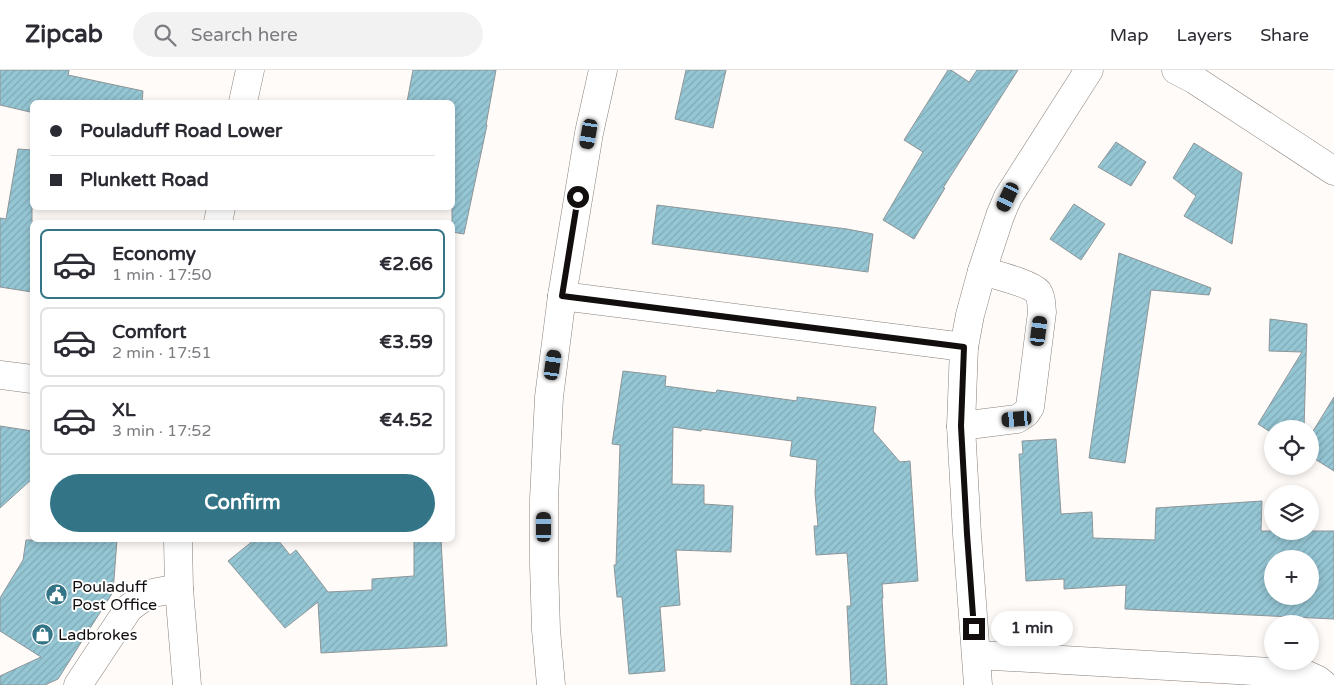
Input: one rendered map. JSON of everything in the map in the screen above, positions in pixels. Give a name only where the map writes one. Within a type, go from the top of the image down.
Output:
[{"type":"street","points":[[243,100],[250,70]]},
{"type":"street","points":[[551,685],[546,630],[544,499],[549,397],[562,296],[591,125],[603,70]]},
{"type":"street","points":[[978,685],[968,558],[961,426],[964,347],[970,315],[982,271],[1008,197],[1089,70]]},
{"type":"street","points":[[1191,73],[1334,171]]},
{"type":"street","points":[[961,426],[1017,419],[1026,413],[1030,407],[1042,312],[1041,298],[1037,292],[1027,285],[982,271]]},
{"type":"street","points":[[562,296],[964,347]]},
{"type":"street","points":[[0,375],[30,379]]},
{"type":"street","points":[[178,542],[179,589],[187,685]]},
{"type":"street","points":[[78,685],[129,608],[148,594],[179,589]]},
{"type":"street","points":[[977,655],[1305,674],[1324,685]]},
{"type":"building","points":[[0,70],[69,70],[68,75],[143,91],[142,100],[30,100],[30,112],[0,105]]},
{"type":"building","points":[[413,70],[496,70],[487,125],[464,234],[455,232],[455,220],[452,220],[452,210],[455,210],[455,100],[407,100]]},
{"type":"building","points":[[686,70],[726,70],[713,128],[675,119]]},
{"type":"building","points":[[948,70],[969,82],[977,70],[1018,70],[943,188],[945,188],[914,239],[883,220],[923,152],[904,140]]},
{"type":"building","points":[[1116,142],[1146,162],[1131,186],[1098,167]]},
{"type":"building","points":[[1194,143],[1242,173],[1232,244],[1184,216],[1196,196],[1173,178]]},
{"type":"building","points":[[18,149],[30,150],[30,210],[32,210],[32,220],[30,220],[30,292],[0,287],[0,218],[6,219]]},
{"type":"building","points":[[1074,204],[1105,224],[1081,260],[1050,239]]},
{"type":"building","points":[[657,205],[873,234],[868,272],[652,244]]},
{"type":"building","points":[[1119,253],[1211,288],[1209,295],[1151,290],[1125,463],[1089,458]]},
{"type":"building","points":[[1270,319],[1307,324],[1304,420],[1264,420],[1264,428],[1258,424],[1302,352],[1269,351]]},
{"type":"building","points":[[623,371],[666,376],[665,386],[716,393],[717,390],[797,401],[797,397],[876,407],[873,431],[900,462],[910,461],[918,581],[882,584],[887,685],[851,685],[847,606],[851,606],[847,553],[816,555],[814,526],[818,526],[815,493],[817,460],[790,456],[792,441],[673,427],[672,484],[704,485],[704,504],[733,506],[731,552],[676,550],[680,605],[660,607],[665,671],[629,674],[622,597],[617,597],[614,565],[616,565],[620,445],[612,444]]},
{"type":"building","points":[[1334,397],[1334,471],[1319,462],[1319,421]]},
{"type":"building","points":[[0,426],[30,431],[30,481],[0,508]]},
{"type":"building","points":[[1056,439],[1061,514],[1092,512],[1093,538],[1155,540],[1156,508],[1262,501],[1261,531],[1264,531],[1264,540],[1319,540],[1319,531],[1334,531],[1334,619],[1319,618],[1319,615],[1264,616],[1125,609],[1126,585],[1064,589],[1064,579],[1026,581],[1019,454],[1023,454],[1022,441]]},
{"type":"building","points":[[26,540],[30,540],[30,542],[117,542],[113,592],[58,679],[45,685],[0,685],[0,676],[41,657],[0,631],[0,598],[23,560]]},
{"type":"building","points":[[252,542],[280,542],[290,555],[296,550],[328,592],[372,590],[372,579],[414,576],[414,542],[441,542],[447,646],[321,653],[318,602],[285,628],[228,561]]},
{"type":"place","name":"Pouladuff Post Office","points":[[56,595]]},
{"type":"place","name":"Ladbrokes","points":[[42,634]]},
{"type":"route","points":[[578,197],[562,296],[964,347],[961,426],[974,629]]}]
